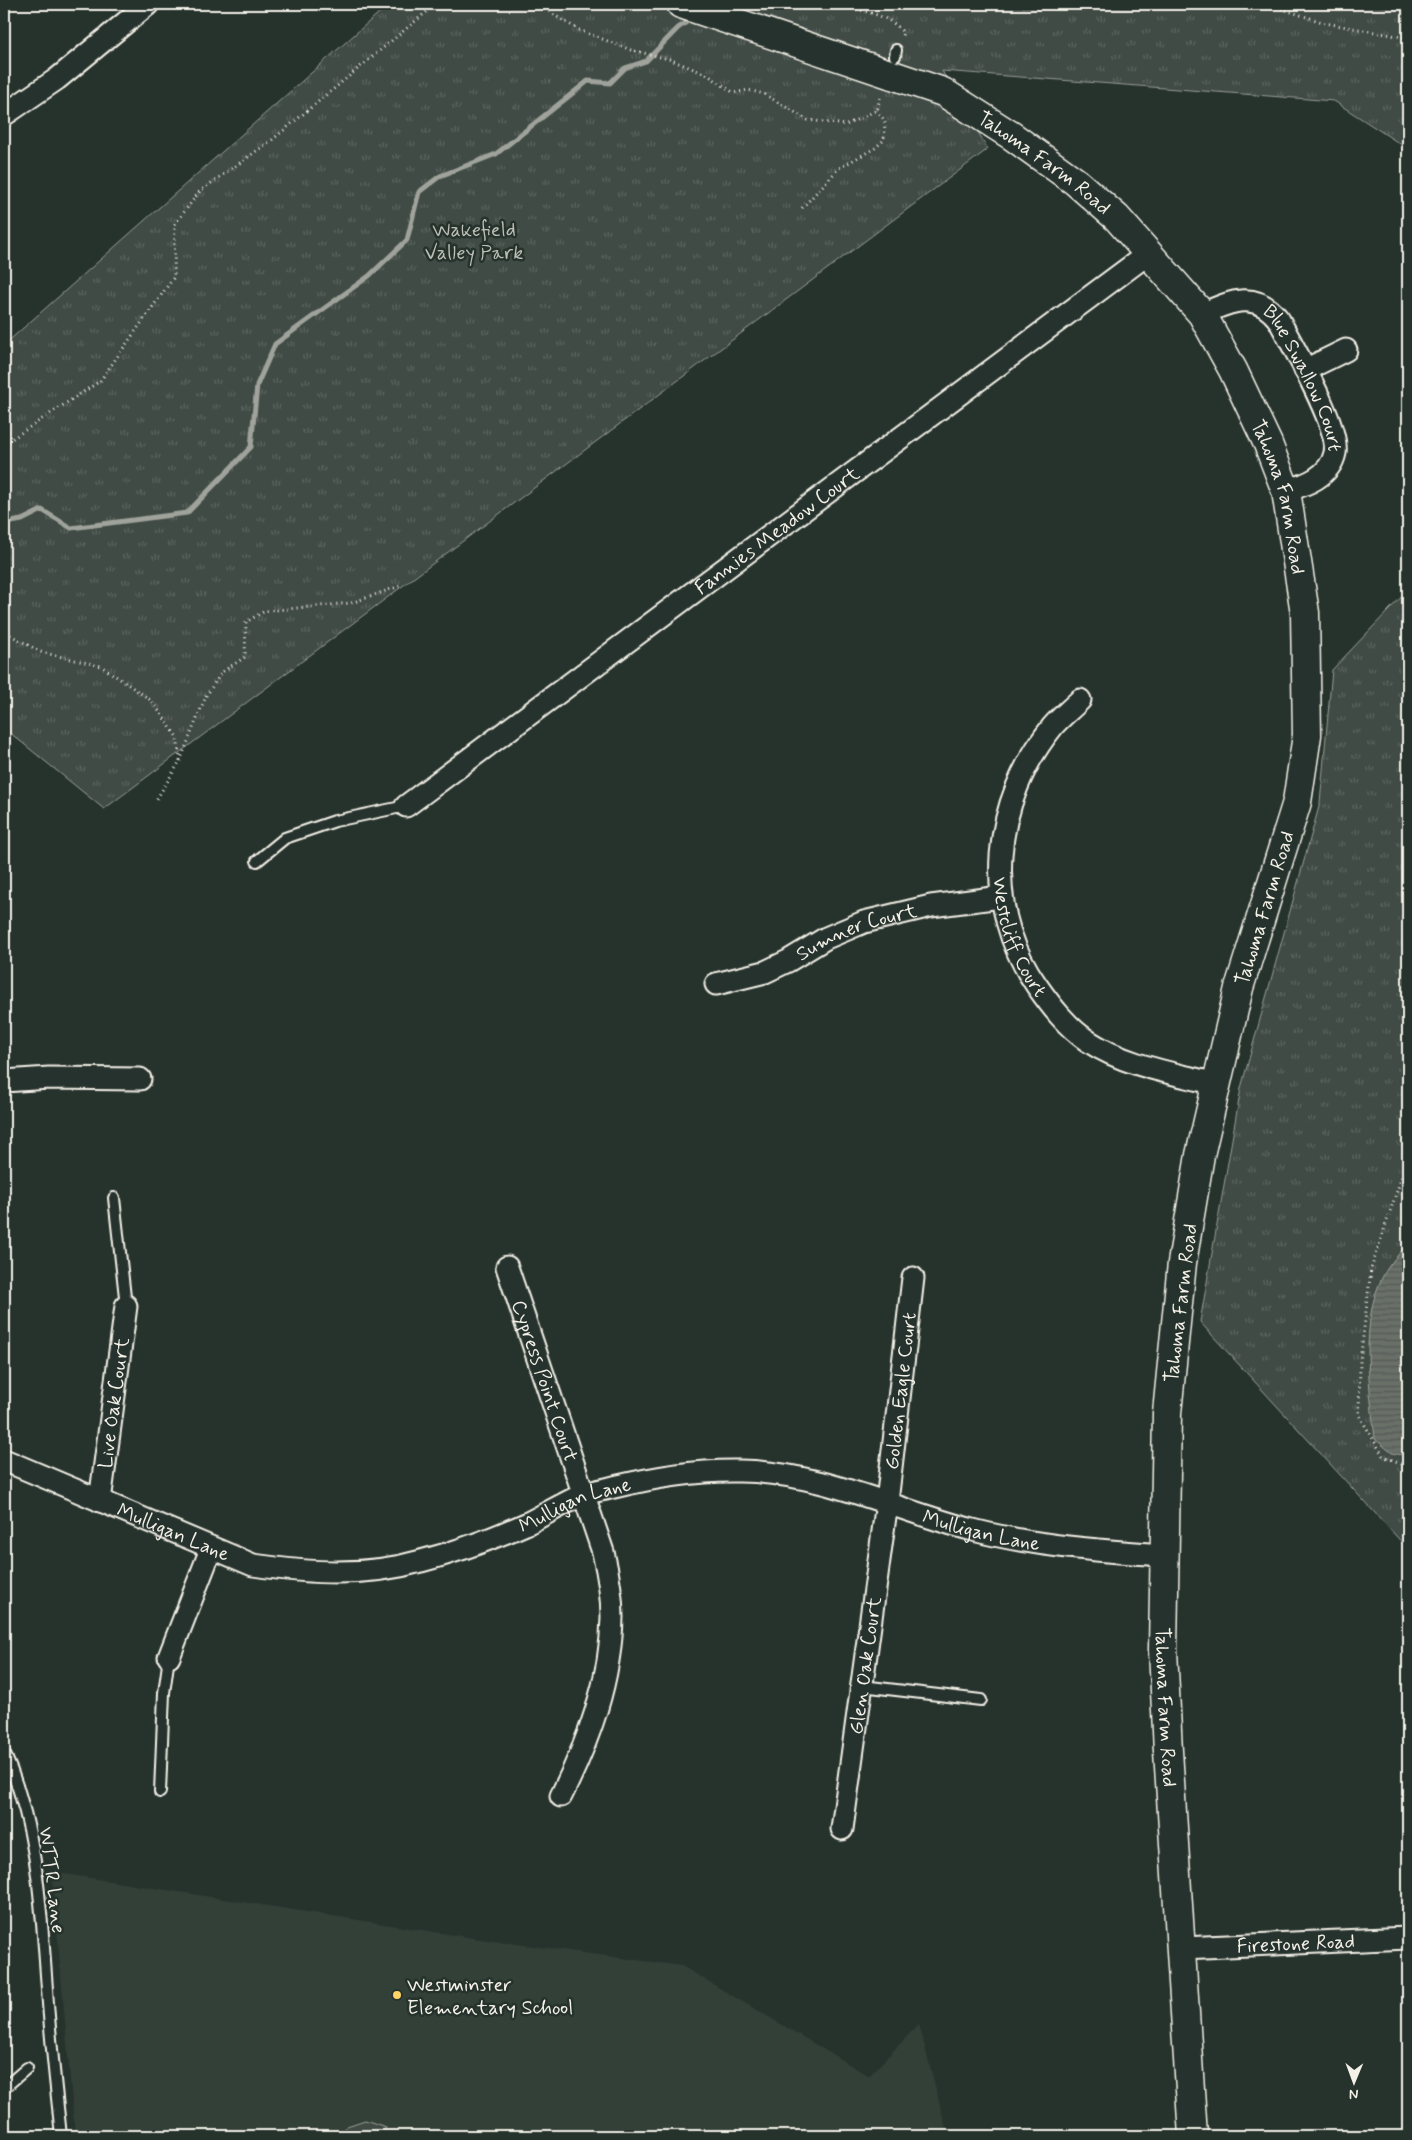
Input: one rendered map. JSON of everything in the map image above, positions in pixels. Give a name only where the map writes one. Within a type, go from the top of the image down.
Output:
[{"type":"street","points":[[6,109],[58,79],[148,4]]},
{"type":"street","name":"Tahoma Farm Road","points":[[685,6],[888,72],[943,92],[1012,136],[1076,182],[1117,218],[1202,314],[1233,370],[1268,444],[1286,491],[1305,613],[1307,735],[1297,802],[1239,988],[1200,1154],[1182,1262],[1167,1413],[1163,1650],[1193,2136]]},
{"type":"street","name":"Fannies Meadow Court","points":[[406,806],[1149,253]]},
{"type":"street","name":"Blue Swallow Court","points":[[1202,314],[1228,303],[1242,300],[1262,304],[1272,311],[1279,320],[1305,370],[1331,428],[1335,454],[1325,470],[1317,478],[1306,485],[1286,491]]},
{"type":"street","points":[[1305,370],[1346,350]]},
{"type":"street","name":"Westcliff Court","points":[[1080,700],[1053,726],[1022,776],[1006,816],[1000,845],[1001,897],[1007,925],[1020,958],[1043,995],[1074,1029],[1087,1040],[1109,1053],[1132,1062],[1216,1084]]},
{"type":"street","name":"Sumner Court","points":[[716,984],[765,972],[788,961],[826,938],[864,922],[931,906],[1001,897]]},
{"type":"street","points":[[4,1081],[49,1078],[140,1079]]},
{"type":"street","name":"Cypress Point Court","points":[[507,1267],[604,1552],[610,1583],[612,1615],[610,1644],[603,1685],[580,1759],[561,1796]]},
{"type":"street","name":"Golden Eagle Court","points":[[887,1502],[913,1278]]},
{"type":"street","name":"Live Oak Court","points":[[100,1501],[126,1306]]},
{"type":"street","name":"Mulligan Lane","points":[[4,1460],[211,1549],[253,1565],[295,1571],[363,1572],[420,1562],[452,1552],[527,1523],[584,1495],[667,1476],[740,1471],[775,1473],[809,1479],[971,1530],[1018,1540],[1105,1551],[1164,1555]]},
{"type":"street","name":"Glen Oak Court","points":[[842,1830],[887,1502]]},
{"type":"street","points":[[169,1657],[211,1549]]},
{"type":"street","name":"Firestone Road","points":[[1182,1948],[1408,1938]]},
{"type":"lane","points":[[257,862],[285,838],[335,821],[406,806]]},
{"type":"lane","points":[[114,1198],[126,1306]]},
{"type":"lane","points":[[160,1792],[164,1693],[169,1657]]},
{"type":"lane","points":[[862,1686],[981,1700]]},
{"type":"lane","name":"WTTR Lane","points":[[4,1752],[21,1797],[32,1839],[40,1895],[61,2136]]},
{"type":"lane","points":[[4,2088],[27,2068]]},
{"type":"path","points":[[4,444],[100,380],[174,277],[174,224],[200,191],[272,140],[436,4]]},
{"type":"path","points":[[536,4],[579,30],[631,50],[669,59],[708,75],[734,93],[748,90],[764,94],[808,120],[846,125],[877,110],[883,89]]},
{"type":"path","points":[[837,4],[880,17],[898,26],[903,34],[896,53]]},
{"type":"path","points":[[1267,4],[1325,22],[1408,38]]},
{"type":"path","points":[[802,208],[839,168],[875,148],[884,140],[884,121],[877,110]]},
{"type":"path","points":[[156,800],[180,761],[206,696],[222,672],[245,657],[246,622],[265,612],[351,603],[400,586]]},
{"type":"path","points":[[4,628],[5,632],[41,652],[101,666],[152,701],[177,737],[180,761]]},
{"type":"path","points":[[1408,1158],[1371,1269],[1360,1362],[1359,1415],[1384,1456],[1408,1466]]},
{"type":"shaded area","points":[[1408,1243],[1408,1456],[1392,1453],[1375,1439],[1368,1356],[1371,1314],[1376,1294],[1385,1272]]},
{"type":"shaded area","name":"Westminster Elementary School","points":[[52,1872],[486,1940],[682,1966],[869,2076],[919,2024],[948,2136],[75,2136]]},
{"type":"green space","name":"Wakefield Valley Park","points":[[389,4],[1408,4],[1408,149],[1334,101],[942,71],[988,149],[104,809],[4,728],[4,345]]},
{"type":"green space","points":[[1408,590],[1408,1549],[1200,1322],[1241,1088],[1320,803],[1332,670]]},
{"type":"green space","points":[[365,2120],[386,2127],[383,2136],[339,2136],[347,2126]]},
{"type":"waterway","points":[[4,521],[6,523],[22,520],[42,510],[71,528],[187,513],[251,447],[257,385],[275,344],[369,276],[407,240],[419,192],[440,176],[496,154],[588,81],[610,83],[625,68],[646,61],[678,28],[693,18]]},
{"type":"place","name":"Westminster Elementary School","points":[[397,1995]]}]
